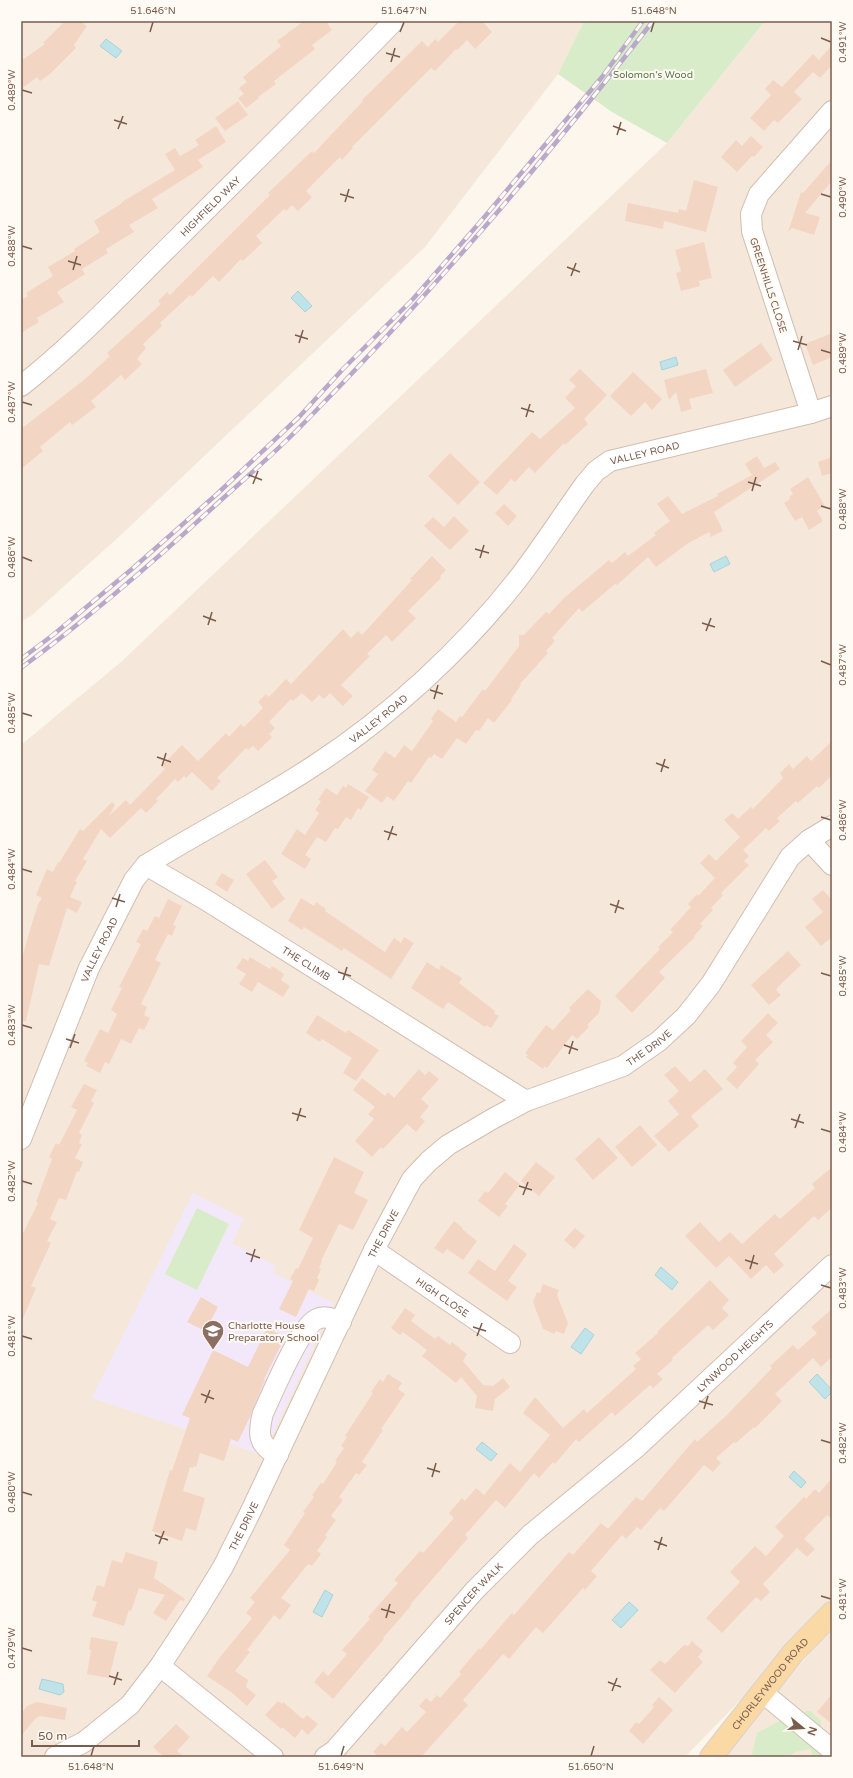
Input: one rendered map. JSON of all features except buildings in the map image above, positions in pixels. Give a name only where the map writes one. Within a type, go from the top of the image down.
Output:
[{"type":"main road","name":"CHORLEYWOOD ROAD","points":[[711,1757],[794,1652],[832,1613]]},
{"type":"street","name":"HIGHFIELD WAY","points":[[21,386],[52,361],[89,326],[341,76],[394,21]]},
{"type":"street","name":"GREENHILLS CLOSE","points":[[811,413],[752,231],[751,214],[759,194],[832,111]]},
{"type":"street","name":"VALLEY ROAD","points":[[21,1139],[89,968],[128,893],[146,865],[316,765],[365,730],[430,674],[485,619],[518,579],[585,484],[596,471],[610,461],[811,413],[832,406]]},
{"type":"street","name":"THE DRIVE","points":[[56,1757],[86,1750],[130,1705],[160,1666],[223,1567],[278,1455],[374,1250],[412,1179],[429,1161],[448,1145],[494,1118],[526,1101],[623,1066],[660,1041],[686,1016],[711,984],[790,857],[809,840],[832,826]]},
{"type":"street","points":[[809,840],[832,865]]},
{"type":"street","name":"THE CLIMB","points":[[146,865],[206,900],[526,1101]]},
{"type":"street","name":"HIGH CLOSE","points":[[374,1250],[510,1343]]},
{"type":"street","name":"LYNWOOD HEIGHTS","points":[[637,1447],[832,1265]]},
{"type":"street","points":[[278,1455],[264,1446],[260,1437],[260,1426],[263,1413],[300,1337],[310,1323],[323,1317],[332,1318],[341,1322]]},
{"type":"street","name":"SPENCER WALK","points":[[325,1757],[334,1751],[475,1590],[530,1534],[637,1447]]},
{"type":"street","points":[[160,1666],[273,1757]]},
{"type":"street","points":[[762,1692],[832,1750]]},
{"type":"shaded area","points":[[21,21],[584,21],[558,74],[425,247],[122,534],[32,615],[21,622]]},
{"type":"shaded area","points":[[765,21],[832,21],[832,1606],[685,1757],[21,1757],[21,745],[121,662],[667,143]]},
{"type":"shaded area","name":"Charlotte House Preparatory School","points":[[193,1193],[244,1219],[232,1243],[276,1266],[273,1273],[334,1303],[263,1455],[92,1398]]},
{"type":"shaded area","points":[[832,1627],[832,1757],[721,1757],[766,1705]]},
{"type":"green space","name":"Solomon's Wood","points":[[584,21],[765,21],[667,143],[612,112],[558,74]]},
{"type":"green space","points":[[197,1208],[229,1224],[197,1290],[165,1274]]},
{"type":"green space","points":[[806,1711],[811,1711],[821,1721],[821,1731],[832,1757],[814,1757],[810,1749],[795,1752],[789,1757],[754,1757],[752,1754],[757,1733],[785,1718],[799,1718]]},
{"type":"water","points":[[106,39],[122,51],[116,58],[100,46]]},
{"type":"water","points":[[298,291],[312,306],[305,312],[291,298]]},
{"type":"water","points":[[676,357],[678,365],[662,370],[660,362]]},
{"type":"water","points":[[726,556],[730,564],[714,572],[710,564]]},
{"type":"water","points":[[661,1267],[678,1282],[672,1290],[655,1275]]},
{"type":"water","points":[[585,1328],[594,1335],[581,1354],[571,1347]]},
{"type":"water","points":[[817,1374],[832,1390],[832,1392],[825,1399],[809,1382]]},
{"type":"water","points":[[482,1442],[497,1454],[491,1461],[476,1449]]},
{"type":"water","points":[[794,1471],[806,1482],[801,1488],[789,1477]]},
{"type":"water","points":[[325,1590],[333,1595],[322,1617],[313,1612]]},
{"type":"water","points":[[629,1602],[638,1610],[621,1628],[612,1620]]},
{"type":"water","points":[[42,1679],[63,1684],[64,1692],[60,1695],[39,1689]]},
{"type":"railway","points":[[21,659],[53,635],[132,569],[217,494],[299,417],[343,369],[413,299],[481,221],[602,77],[643,21]]},
{"type":"railway","points":[[21,668],[72,629],[172,545],[303,424],[395,327],[484,228],[570,126],[653,21]]},
{"type":"place","name":"Charlotte House Preparatory School","points":[[213,1350]]}]
